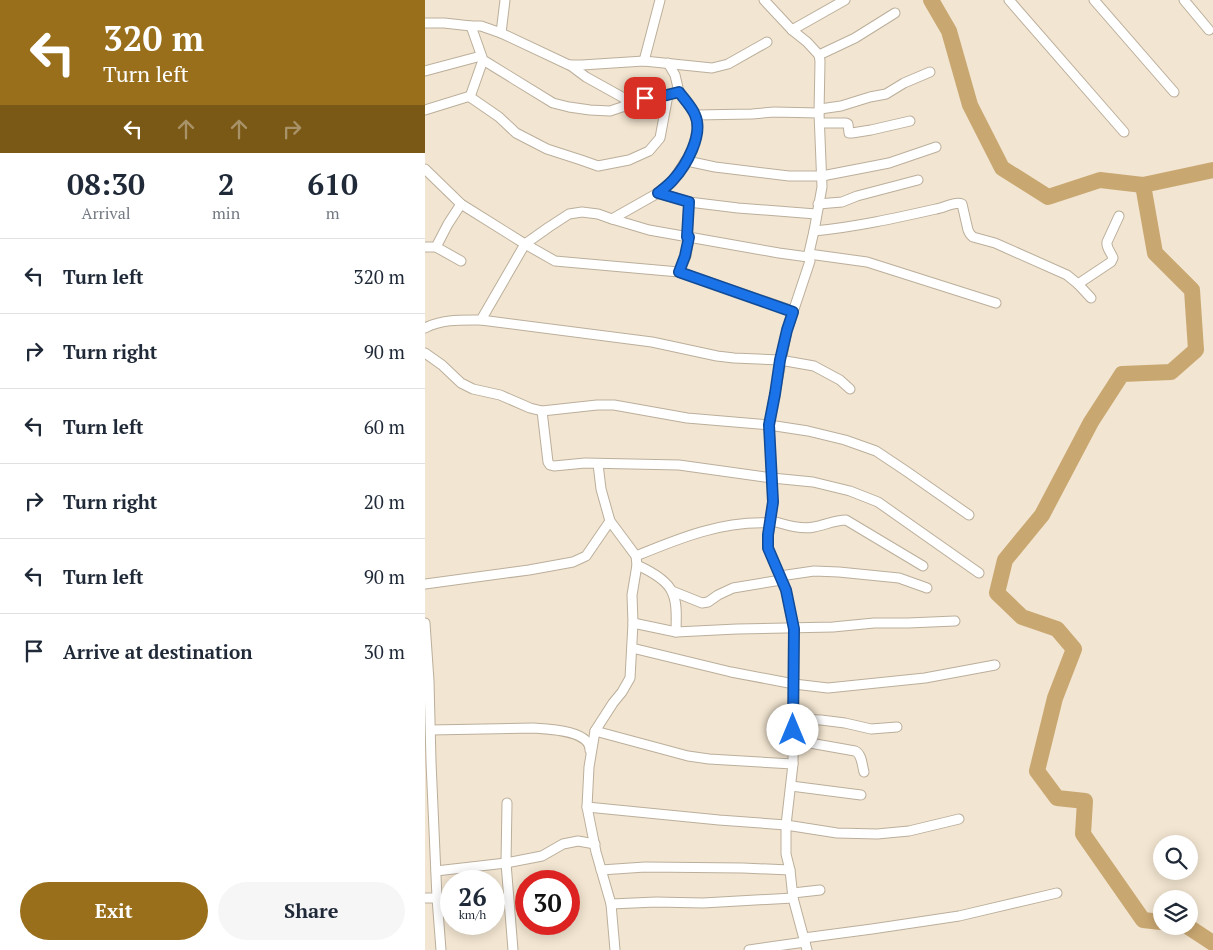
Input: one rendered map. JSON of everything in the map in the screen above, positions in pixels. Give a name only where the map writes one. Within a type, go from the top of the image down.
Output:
[{"type":"street","points":[[501,33],[505,0]]},
{"type":"street","points":[[644,61],[660,0]]},
{"type":"street","points":[[765,0],[819,55],[820,61],[819,111],[822,187],[809,255],[810,261],[787,330],[769,425],[773,502],[769,522],[768,548],[786,590],[794,629],[793,764],[786,825],[787,854],[793,895],[805,943]]},
{"type":"street","points":[[793,30],[845,0]]},
{"type":"street","points":[[1009,0],[1124,132]]},
{"type":"street","points":[[1094,0],[1174,92]]},
{"type":"street","points":[[1183,0],[1209,30]]},
{"type":"street","points":[[819,55],[855,38],[895,13]]},
{"type":"street","points":[[425,22],[481,26],[501,33],[569,65],[586,77],[631,102]]},
{"type":"street","points":[[470,97],[482,58],[471,26]]},
{"type":"street","points":[[569,65],[644,61],[712,68],[728,64],[767,42]]},
{"type":"street","points":[[425,71],[482,58],[553,103],[569,108],[610,111],[645,98],[679,92]]},
{"type":"street","points":[[612,219],[658,193],[674,179],[692,151],[697,130],[696,116],[679,92],[675,75],[668,63]]},
{"type":"street","points":[[696,116],[819,111],[886,94],[904,83],[930,72]]},
{"type":"street","points":[[425,110],[467,97],[474,98],[516,133],[547,149],[598,166],[629,160],[649,150],[661,138],[667,95]]},
{"type":"street","points":[[820,124],[846,123],[849,133],[852,133],[910,121]]},
{"type":"street","points":[[687,161],[715,167],[789,176],[822,176],[889,163],[936,147]]},
{"type":"street","points":[[425,169],[461,204],[555,261],[679,272],[793,312]]},
{"type":"street","points":[[658,193],[689,202],[738,208],[817,209],[918,180]]},
{"type":"street","points":[[679,272],[685,256],[688,237],[689,202]]},
{"type":"street","points":[[814,231],[883,221],[958,203],[962,204],[970,234],[973,237],[995,243],[1067,275],[1091,298]]},
{"type":"street","points":[[436,247],[461,204]]},
{"type":"street","points":[[481,320],[525,244],[569,214],[582,212],[598,214],[649,230],[779,253],[867,262],[996,303]]},
{"type":"street","points":[[1078,284],[1111,262],[1113,258],[1106,246],[1119,216]]},
{"type":"street","points":[[425,247],[436,247],[461,261]]},
{"type":"street","points":[[425,328],[433,323],[454,320],[481,320],[652,342],[717,356],[780,360],[814,366],[840,380],[850,389]]},
{"type":"street","points":[[425,353],[442,365],[461,383],[473,389],[500,395],[530,408],[542,410],[615,405],[687,418],[769,425],[845,440],[876,452],[969,515]]},
{"type":"street","points":[[542,410],[548,462],[550,465],[585,463],[679,465],[813,482],[850,491],[878,502],[979,573]]},
{"type":"street","points":[[598,464],[601,489],[610,521],[637,560],[672,591],[702,603],[733,588],[814,571],[899,578],[927,588]]},
{"type":"street","points":[[637,560],[677,540],[723,527],[769,522],[813,528],[839,520],[846,520],[923,566]]},
{"type":"street","points":[[425,584],[573,562],[586,556],[610,521]]},
{"type":"street","points":[[615,950],[611,904],[601,870],[587,807],[589,767],[595,731],[630,678],[633,623],[632,595],[637,560]]},
{"type":"street","points":[[672,591],[675,604],[676,632]]},
{"type":"street","points":[[633,623],[676,632],[728,629],[833,628],[874,623],[955,621]]},
{"type":"street","points":[[425,624],[431,730],[428,762],[429,828],[436,871],[441,950]]},
{"type":"street","points":[[632,648],[731,672],[794,684],[828,688],[925,678],[995,666]]},
{"type":"street","points":[[793,719],[845,723],[871,729],[897,727]]},
{"type":"street","points":[[431,730],[533,728],[578,734],[590,744],[591,756]]},
{"type":"street","points":[[595,731],[688,756],[793,764]]},
{"type":"street","points":[[793,740],[858,752],[864,772]]},
{"type":"street","points":[[791,786],[861,795]]},
{"type":"street","points":[[507,803],[506,863],[513,950]]},
{"type":"street","points":[[587,807],[786,825],[837,833],[877,834],[909,830],[959,818]]},
{"type":"street","points":[[436,871],[506,863],[542,856],[563,844],[578,841],[595,844]]},
{"type":"street","points":[[601,870],[645,867],[790,870]]},
{"type":"street","points":[[611,904],[656,902],[703,903],[793,895],[820,890]]},
{"type":"street","points":[[749,950],[805,943],[872,929],[959,916],[1057,893]]},
{"type":"street","points":[[425,898],[437,898]]},
{"type":"waterway","points":[[931,0],[949,31],[970,105],[1002,168],[1048,197],[1100,180],[1143,185],[1213,170]]},
{"type":"waterway","points":[[1143,185],[1155,253],[1192,290],[1196,350],[1171,372],[1122,374],[1091,422],[1042,515],[1005,560],[997,593],[1022,617],[1057,629],[1074,649],[1055,698],[1037,771],[1057,798],[1085,801],[1083,834],[1143,920],[1153,921]]},
{"type":"waterway","points":[[1198,933],[1213,943]]},
{"type":"route","points":[[645,98],[679,92],[696,116],[697,130],[692,151],[674,179],[658,193],[689,202],[687,237],[689,237],[679,272],[793,312],[780,360],[769,425],[773,502],[769,523],[768,548],[786,590],[794,629],[793,730]]}]
